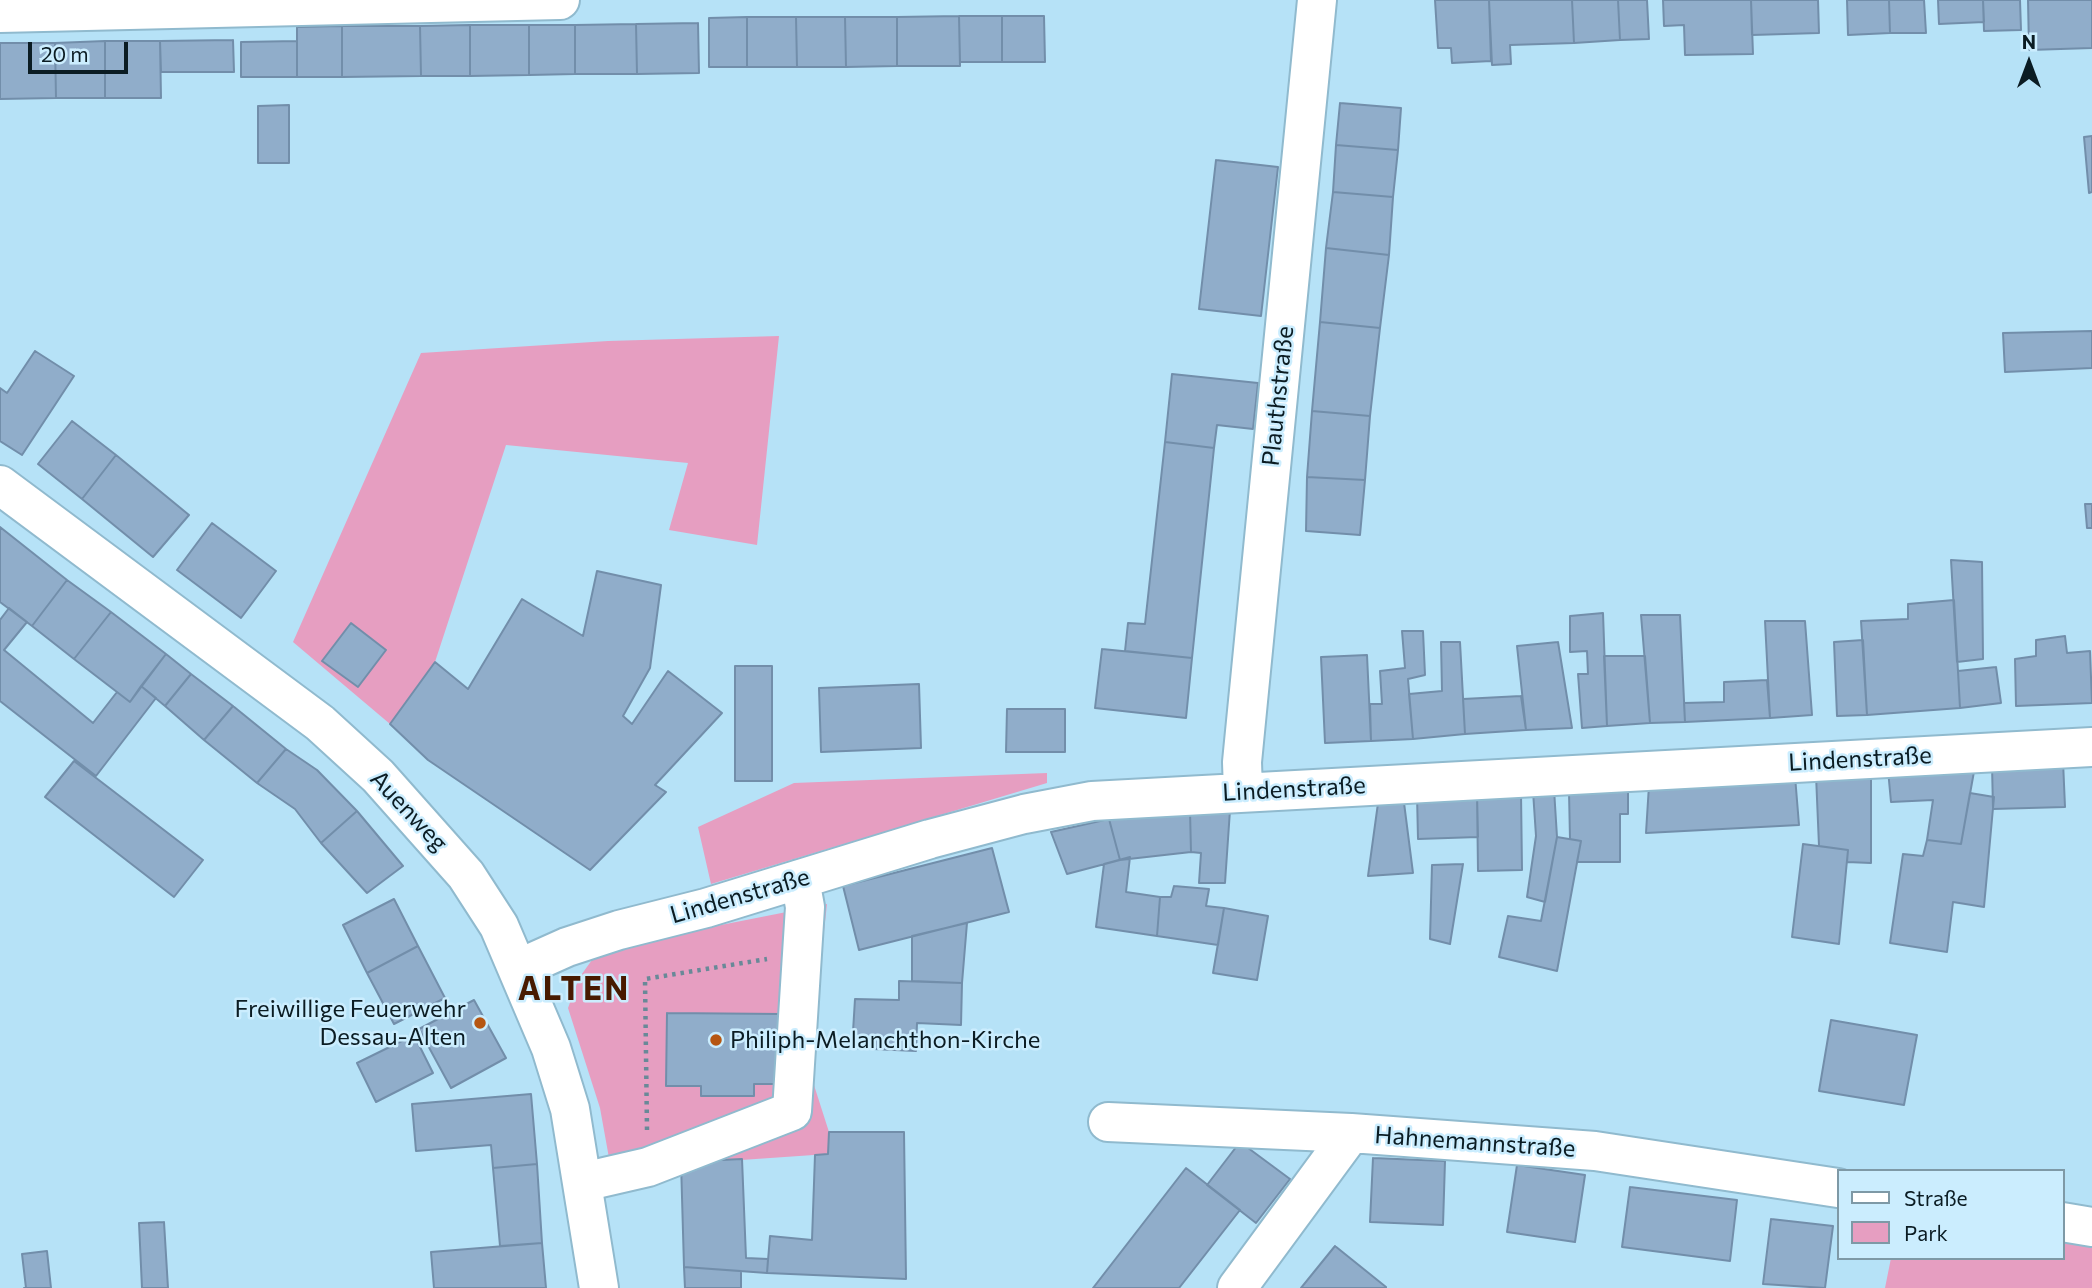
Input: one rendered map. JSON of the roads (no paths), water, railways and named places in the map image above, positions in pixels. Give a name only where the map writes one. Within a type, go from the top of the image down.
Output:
[{"type":"street","points":[[0,13],[560,0]]},
{"type":"street","name":"Plauthstraße","points":[[1243,792],[1244,748],[1317,0]]},
{"type":"street","name":"Auenweg","points":[[0,485],[320,723],[378,776],[466,875],[499,926],[520,968],[551,1048],[570,1109],[599,1288]]},
{"type":"street","name":"Lindenstraße","points":[[520,968],[567,947],[619,930],[1024,814],[1092,801],[2092,747]]},
{"type":"street","points":[[583,1182],[648,1167],[792,1111],[806,907],[800,879]]},
{"type":"street","name":"Hahnemannstraße","points":[[1108,1122],[1351,1133],[1595,1151],[1836,1188]]},
{"type":"street","points":[[1237,1288],[1351,1133]]},
{"type":"street","points":[[2064,1222],[2092,1227]]},
{"type":"place","name":"Freiwillige Feuerwehr Dessau-Alten","points":[[480,1023]]},
{"type":"place","name":"Philiph-Melanchthon-Kirche","points":[[716,1040]]},
{"type":"district","name":"ALTEN","points":[[574,989]]}]
